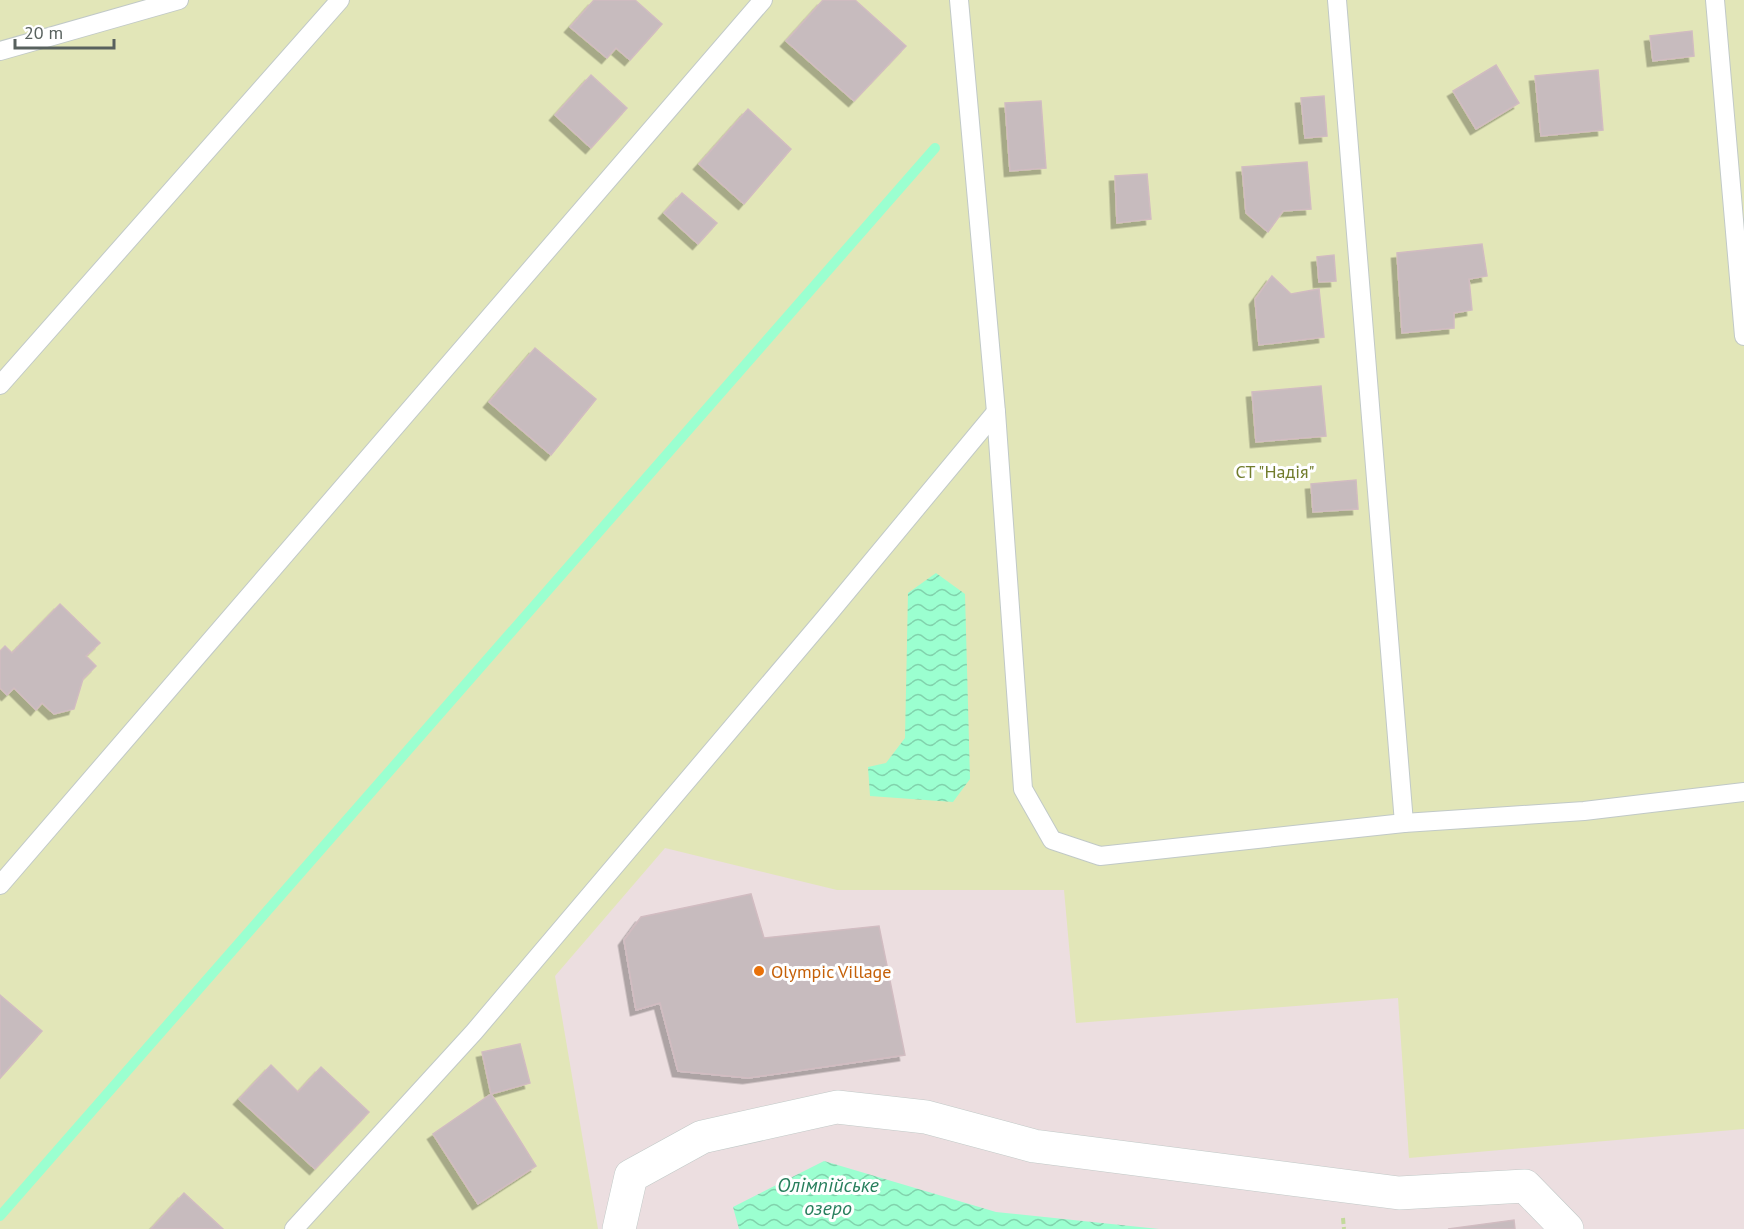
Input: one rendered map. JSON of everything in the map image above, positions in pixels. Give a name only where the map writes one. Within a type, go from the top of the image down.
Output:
[{"type":"street","points":[[619,1229],[632,1176],[702,1137],[837,1107],[926,1117],[1034,1146],[1399,1193],[1525,1186],[1567,1229]]},
{"type":"lane","points":[[0,51],[179,0]]},
{"type":"lane","points":[[0,385],[340,0]]},
{"type":"lane","points":[[0,885],[763,0]]},
{"type":"lane","points":[[959,0],[996,412],[1023,789],[1052,840],[1100,856],[1404,823],[1584,811],[1744,792]]},
{"type":"lane","points":[[1337,0],[1404,823]]},
{"type":"lane","points":[[1715,0],[1744,336]]},
{"type":"lane","points":[[294,1229],[474,1032],[825,618],[996,412]]},
{"type":"green space","name":"СТ \"Надія\"","points":[[0,0],[1744,0],[1744,1129],[1409,1158],[1398,998],[1076,1023],[1064,890],[837,890],[665,848],[555,976],[598,1229],[0,1229]]},
{"type":"water","points":[[936,573],[965,594],[970,779],[953,802],[870,796],[868,767],[886,763],[905,738],[908,593]]},
{"type":"water","name":"Олімпійське озеро","points":[[824,1161],[996,1212],[1159,1229],[739,1229],[733,1207]]},
{"type":"building","points":[[594,0],[635,0],[662,24],[630,60],[616,48],[607,58],[570,27]]},
{"type":"building","points":[[823,0],[855,0],[906,46],[854,101],[786,41]]},
{"type":"building","points":[[1692,31],[1694,56],[1653,61],[1650,36]]},
{"type":"building","points":[[1496,65],[1519,103],[1476,129],[1453,91]]},
{"type":"building","points":[[1598,70],[1603,130],[1541,136],[1535,76]]},
{"type":"building","points":[[591,75],[627,108],[591,148],[555,115]]},
{"type":"building","points":[[1324,96],[1327,136],[1305,138],[1301,98]]},
{"type":"building","points":[[1041,101],[1046,168],[1010,171],[1005,103]]},
{"type":"building","points":[[748,109],[791,149],[744,204],[699,164]]},
{"type":"building","points":[[1307,162],[1311,209],[1283,211],[1268,232],[1246,213],[1242,167]]},
{"type":"building","points":[[1147,174],[1151,219],[1117,223],[1115,176]]},
{"type":"building","points":[[682,193],[717,223],[698,244],[664,213]]},
{"type":"building","points":[[1482,244],[1487,276],[1469,279],[1472,310],[1454,313],[1454,328],[1402,333],[1397,253]]},
{"type":"building","points":[[1334,255],[1336,281],[1319,282],[1317,257]]},
{"type":"building","points":[[1272,276],[1291,294],[1319,289],[1324,337],[1259,345],[1255,299]]},
{"type":"building","points":[[535,348],[596,399],[551,455],[489,402]]},
{"type":"building","points":[[1321,386],[1326,436],[1256,442],[1252,392]]},
{"type":"building","points":[[1356,480],[1358,509],[1313,512],[1311,484]]},
{"type":"building","points":[[60,604],[100,643],[86,656],[96,666],[83,679],[74,709],[54,714],[42,703],[36,710],[14,688],[7,695],[0,688],[0,651],[5,646],[12,653]]},
{"type":"building","name":"Olympic Village","points":[[751,894],[764,938],[879,926],[905,1055],[748,1078],[678,1071],[660,1003],[636,1010],[624,940],[641,917]]},
{"type":"building","points":[[0,995],[42,1031],[0,1078]]},
{"type":"building","points":[[520,1044],[530,1083],[491,1094],[482,1052]]},
{"type":"building","points":[[271,1065],[298,1092],[321,1067],[369,1112],[315,1169],[239,1099]]},
{"type":"building","points":[[491,1094],[536,1166],[478,1204],[433,1134]]},
{"type":"building","points":[[184,1193],[223,1229],[151,1229]]},
{"type":"building","points":[[1514,1220],[1515,1229],[1448,1229]]},
{"type":"waterway","points":[[0,1216],[935,148]]},
{"type":"place","name":"Olympic Village","points":[[759,971]]}]
